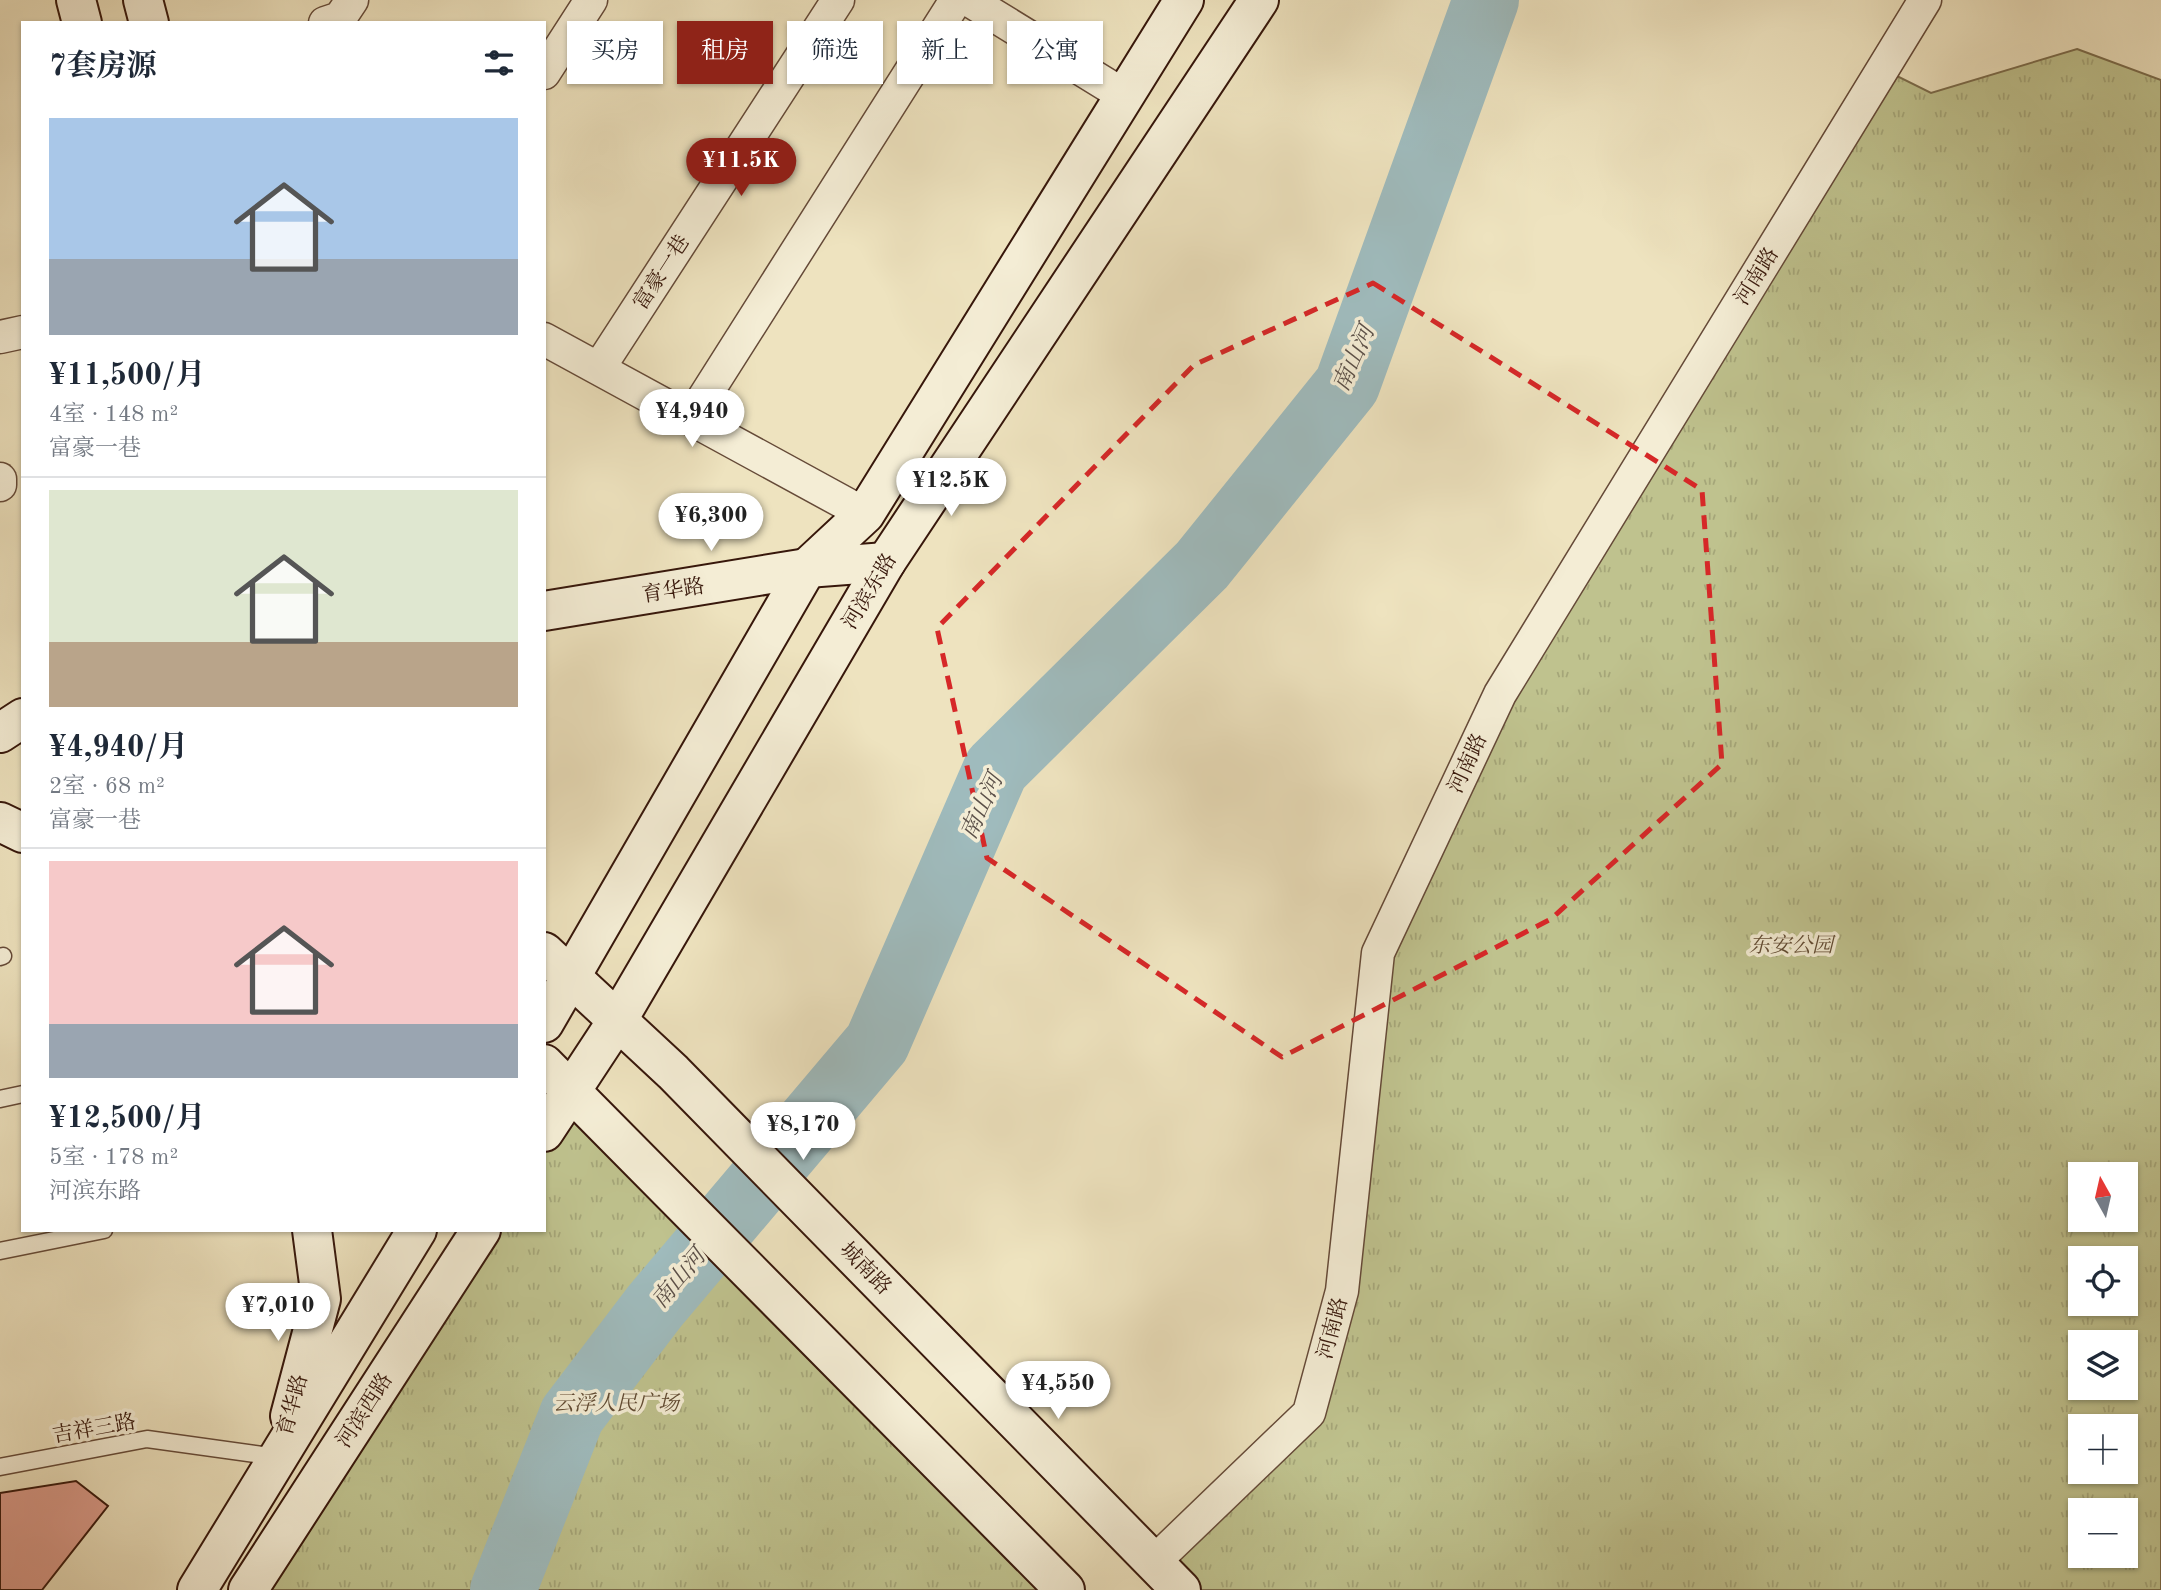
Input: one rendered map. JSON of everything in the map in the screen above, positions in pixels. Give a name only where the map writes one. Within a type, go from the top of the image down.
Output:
[{"type":"main road","points":[[76,0],[81,21]]},
{"type":"main road","points":[[143,0],[148,21]]},
{"type":"main road","points":[[546,1015],[558,964],[807,568],[865,514],[1184,0]]},
{"type":"main road","name":"河滨东路","points":[[617,1021],[886,562],[1259,0]]},
{"type":"main road","name":"育华路","points":[[546,611],[807,568],[886,562]]},
{"type":"main road","points":[[0,735],[21,719]]},
{"type":"main road","points":[[0,735],[21,733]]},
{"type":"main road","points":[[0,822],[21,831]]},
{"type":"main road","name":"城南路","points":[[558,964],[673,1072],[1181,1590]]},
{"type":"main road","points":[[546,1129],[617,1021]]},
{"type":"main road","points":[[546,1066],[1065,1590]]},
{"type":"main road","name":"育华路","points":[[279,1457],[321,1299],[312,1232]]},
{"type":"main road","points":[[197,1590],[417,1232]]},
{"type":"main road","name":"河滨西路","points":[[248,1590],[480,1232]]},
{"type":"street","points":[[546,70],[591,0]]},
{"type":"street","name":"富豪一巷","points":[[599,368],[838,0]]},
{"type":"street","points":[[691,418],[956,0]]},
{"type":"street","points":[[969,0],[1125,96]]},
{"type":"street","name":"河南路","points":[[1154,1562],[1309,1413],[1342,1291],[1378,953],[1500,694],[1925,0]]},
{"type":"street","points":[[0,337],[21,332]]},
{"type":"street","points":[[546,340],[865,514]]},
{"type":"street","points":[[0,479],[0,485]]},
{"type":"lane","points":[[0,1099],[21,1094]]},
{"type":"lane","points":[[0,1251],[94,1232]]},
{"type":"lane","name":"吉祥三路","points":[[0,1466],[147,1439],[279,1457]]},
{"type":"highlighted area","points":[[1373,283],[1702,490],[1722,764],[1551,919],[1282,1057],[987,858],[937,628],[1194,365]]},
{"type":"green space","name":"东安公园","points":[[2077,49],[2161,80],[2161,1590],[1181,1590],[1154,1562],[1309,1413],[1378,953],[1500,694],[1883,69],[1931,93]]},
{"type":"green space","name":"云浮人民广场","points":[[571,1091],[1061,1590],[248,1590],[480,1232],[546,1232],[546,1129]]},
{"type":"building","points":[[76,1481],[108,1506],[42,1590],[0,1590],[0,1493]]},
{"type":"waterway","name":"南山河","points":[[503,1590],[572,1415],[655,1306],[877,1043],[996,769],[1202,565],[1347,385],[1486,0]]}]
